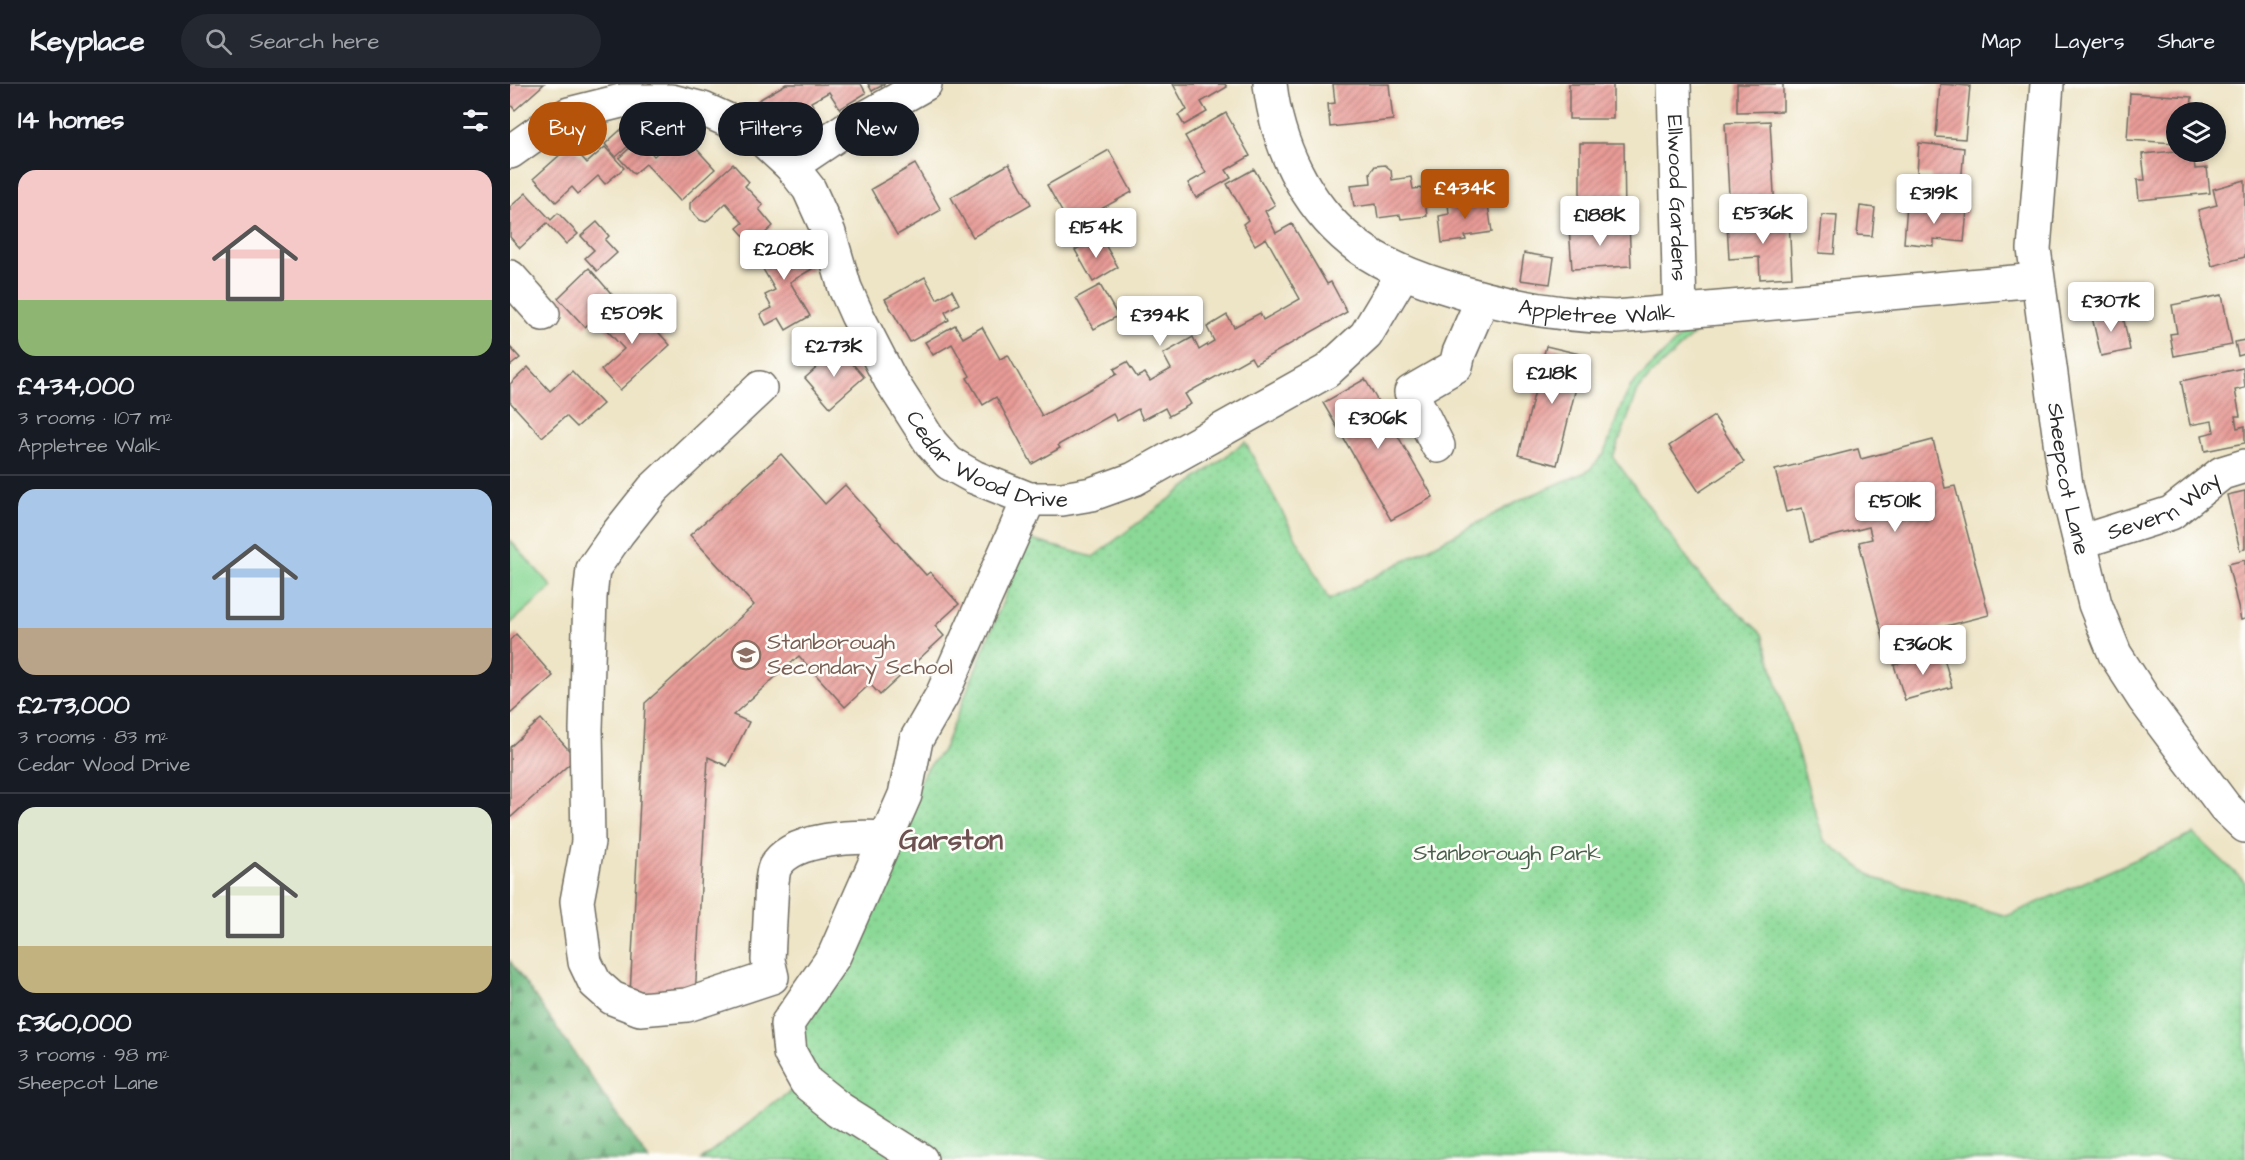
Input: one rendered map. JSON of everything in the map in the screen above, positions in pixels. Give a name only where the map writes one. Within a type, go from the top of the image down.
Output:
[{"type":"street","points":[[791,166],[849,127],[925,84]]},
{"type":"street","name":"Appletree Walk","points":[[1270,84],[1281,140],[1293,167],[1310,195],[1330,221],[1352,243],[1403,273],[1482,300],[1573,316],[1616,317],[2037,280]]},
{"type":"street","name":"Ellwood Gardens","points":[[1674,84],[1680,311]]},
{"type":"street","name":"Sheepcot Lane","points":[[2047,84],[2034,249],[2066,485],[2095,604],[2115,654],[2144,699],[2225,807],[2245,826]]},
{"type":"street","name":"Cedar Wood Drive","points":[[510,152],[569,114],[621,101],[673,92],[764,141],[791,166],[809,189],[821,212],[856,315],[890,380],[931,443],[949,463],[999,489],[1029,499],[1062,499],[1092,494],[1134,479],[1327,371],[1366,334],[1403,273]]},
{"type":"street","points":[[510,278],[543,314]]},
{"type":"street","points":[[1438,446],[1411,392],[1456,366],[1459,353],[1482,300]]},
{"type":"street","points":[[760,388],[653,489],[593,569],[586,729],[588,842],[577,901],[585,962],[595,983],[612,998],[640,1009],[687,1005],[772,977],[803,980],[823,973]]},
{"type":"street","name":"Severn Way","points":[[2080,542],[2171,513],[2222,473],[2245,466]]},
{"type":"street","points":[[788,1024],[834,956],[905,795],[916,740],[942,695],[1029,499]]},
{"type":"street","points":[[886,838],[861,836],[805,845],[783,857],[774,868],[772,881],[768,960],[788,1024],[790,1053],[806,1082],[840,1109],[921,1160]]},
{"type":"green space","name":"Stanborough Park","points":[[1694,334],[1650,376],[1638,391],[1613,457],[1701,577],[1762,634],[1824,840],[1874,878],[2007,916],[2194,834],[2245,882],[2245,1160],[701,1160],[815,1072],[804,1049],[799,1025],[924,773],[944,748],[1028,539],[1093,557],[1245,442],[1329,600],[1525,498],[1588,471],[1604,454],[1631,386],[1681,336]]},
{"type":"green space","points":[[510,540],[552,587],[510,624]]},
{"type":"green space","points":[[510,961],[649,1160],[510,1160]]},
{"type":"building","points":[[510,84],[544,84],[515,110],[510,104]]},
{"type":"building","points":[[786,84],[861,84],[866,93],[851,102],[835,102],[829,92],[811,102],[757,101]]},
{"type":"building","points":[[868,84],[885,84],[872,91]]},
{"type":"building","points":[[1173,84],[1225,84],[1227,87],[1201,102],[1207,112],[1184,125],[1178,115],[1187,110]]},
{"type":"building","points":[[1333,84],[1389,84],[1393,120],[1330,127],[1328,104],[1335,103]]},
{"type":"building","points":[[1569,84],[1613,84],[1613,119],[1569,119]]},
{"type":"building","points":[[1737,84],[1783,84],[1783,111],[1737,112]]},
{"type":"building","points":[[1940,84],[1970,86],[1965,139],[1936,137]]},
{"type":"building","points":[[2130,93],[2192,97],[2192,102],[2166,102],[2166,142],[2127,140]]},
{"type":"building","points":[[1226,113],[1250,156],[1226,170],[1231,178],[1196,198],[1188,183],[1206,173],[1185,136]]},
{"type":"building","points":[[1770,121],[1775,211],[1730,213],[1725,123]]},
{"type":"building","points":[[619,131],[619,154],[616,157],[607,146],[607,142]]},
{"type":"building","points":[[1580,143],[1624,143],[1625,217],[1601,217],[1600,206],[1580,206]]},
{"type":"building","points":[[1919,143],[1964,148],[1960,198],[1929,195],[1931,175],[1917,174]]},
{"type":"building","points":[[607,149],[624,168],[605,184],[598,176],[578,194],[572,187],[556,202],[534,178],[559,156],[581,156],[587,163],[595,156],[607,156]]},
{"type":"building","points":[[1109,150],[1132,192],[1070,226],[1047,185]]},
{"type":"building","points":[[2166,152],[2166,162],[2194,162],[2195,169],[2207,168],[2210,193],[2139,200],[2137,180],[2145,180],[2142,154]]},
{"type":"building","points":[[621,156],[703,156],[715,169],[680,201],[646,164],[634,174],[619,158]]},
{"type":"building","points":[[733,164],[749,182],[745,186],[763,205],[759,209],[773,226],[752,245],[737,228],[743,223],[726,203],[706,222],[700,220],[690,210],[690,203]]},
{"type":"building","points":[[915,164],[941,210],[897,235],[871,189]]},
{"type":"building","points":[[1009,164],[1031,204],[973,237],[951,197]]},
{"type":"building","points":[[1385,165],[1391,170],[1392,180],[1411,177],[1413,189],[1423,188],[1427,216],[1401,219],[1400,215],[1378,218],[1376,204],[1354,207],[1351,185],[1371,183],[1370,173],[1375,166]]},
{"type":"building","points":[[1254,169],[1275,205],[1265,211],[1276,233],[1292,224],[1327,284],[1331,282],[1347,312],[1255,364],[1251,357],[1185,394],[1191,404],[1169,416],[1165,408],[1143,420],[1138,409],[1117,421],[1113,414],[1058,445],[1060,448],[1032,464],[996,397],[983,405],[967,378],[970,376],[952,344],[933,355],[925,342],[955,325],[963,338],[982,327],[1000,359],[1008,355],[1042,416],[1117,374],[1114,369],[1127,362],[1137,377],[1145,373],[1150,381],[1171,369],[1163,354],[1193,337],[1199,350],[1214,341],[1207,327],[1227,315],[1234,327],[1260,313],[1263,320],[1300,299],[1266,238],[1255,245],[1243,224],[1248,220],[1227,184]]},
{"type":"building","points":[[2245,180],[2245,257],[2212,266],[2198,210],[2217,205],[2213,189]]},
{"type":"building","points":[[526,193],[551,220],[558,213],[578,234],[566,244],[547,223],[520,248],[510,237],[510,207]]},
{"type":"building","points":[[1487,198],[1492,232],[1465,236],[1466,240],[1442,243],[1439,216],[1449,214],[1448,203]]},
{"type":"building","points":[[1907,204],[1967,210],[1964,242],[1934,239],[1934,246],[1904,243]]},
{"type":"building","points":[[1860,206],[1875,208],[1872,236],[1857,235]]},
{"type":"building","points":[[1822,215],[1837,216],[1834,254],[1819,253]]},
{"type":"building","points":[[1789,219],[1792,277],[1760,279],[1759,257],[1729,259],[1727,222]]},
{"type":"building","points":[[597,222],[609,236],[605,240],[617,253],[597,271],[585,258],[594,250],[581,236]]},
{"type":"building","points":[[1629,225],[1631,266],[1572,269],[1569,228]]},
{"type":"building","points":[[792,234],[812,269],[790,282],[810,316],[786,330],[779,318],[766,325],[760,314],[772,308],[765,295],[775,290],[755,255]]},
{"type":"building","points":[[1100,236],[1118,267],[1093,282],[1075,250]]},
{"type":"building","points":[[1524,253],[1554,258],[1550,284],[1520,280]]},
{"type":"building","points":[[589,268],[616,299],[585,327],[558,298]]},
{"type":"building","points":[[925,277],[937,299],[952,290],[959,304],[945,312],[949,320],[910,342],[885,299]]},
{"type":"building","points":[[1100,285],[1118,316],[1094,329],[1076,298]]},
{"type":"building","points":[[2222,295],[2232,345],[2174,356],[2170,334],[2177,333],[2172,305]]},
{"type":"building","points":[[630,301],[670,345],[620,390],[601,370],[624,349],[603,326]]},
{"type":"building","points":[[2122,311],[2130,350],[2101,356],[2092,317]]},
{"type":"building","points":[[2245,340],[2245,354],[2238,356],[2235,342]]},
{"type":"building","points":[[1546,346],[1584,355],[1557,465],[1519,455]]},
{"type":"building","points":[[510,347],[520,358],[510,366]]},
{"type":"building","points":[[839,348],[864,377],[830,407],[805,378]]},
{"type":"building","points":[[528,367],[550,391],[572,371],[603,404],[577,427],[566,416],[542,437],[510,402],[510,384]]},
{"type":"building","points":[[2243,368],[2245,388],[2235,390],[2240,416],[2235,416],[2237,428],[2245,426],[2245,443],[2205,451],[2202,435],[2214,432],[2212,421],[2190,425],[2181,381]]},
{"type":"building","points":[[1365,379],[1433,497],[1391,520],[1323,403]]},
{"type":"building","points":[[1714,416],[1744,462],[1699,492],[1669,446]]},
{"type":"building","points":[[1933,440],[1945,488],[1955,486],[1989,615],[1884,642],[1859,542],[1872,539],[1869,527],[1810,542],[1802,508],[1786,512],[1775,470],[1858,449],[1861,459]]},
{"type":"building","points":[[781,454],[825,504],[845,485],[926,575],[930,572],[959,604],[935,626],[944,636],[880,695],[870,684],[845,707],[799,656],[733,715],[749,722],[727,766],[708,757],[695,998],[630,995],[645,703],[754,605],[690,535]]},
{"type":"building","points":[[2245,491],[2245,549],[2240,550],[2227,495]]},
{"type":"building","points":[[2245,560],[2245,619],[2241,620],[2228,564]]},
{"type":"building","points":[[516,634],[553,676],[510,714],[510,640]]},
{"type":"building","points":[[1942,651],[1952,687],[1905,700],[1894,665]]},
{"type":"building","points":[[541,719],[576,758],[510,818],[510,747]]},
{"type":"place","name":"Stanborough Secondary School","points":[[746,655]]},
{"type":"district","name":"Garston","points":[[951,840]]}]
